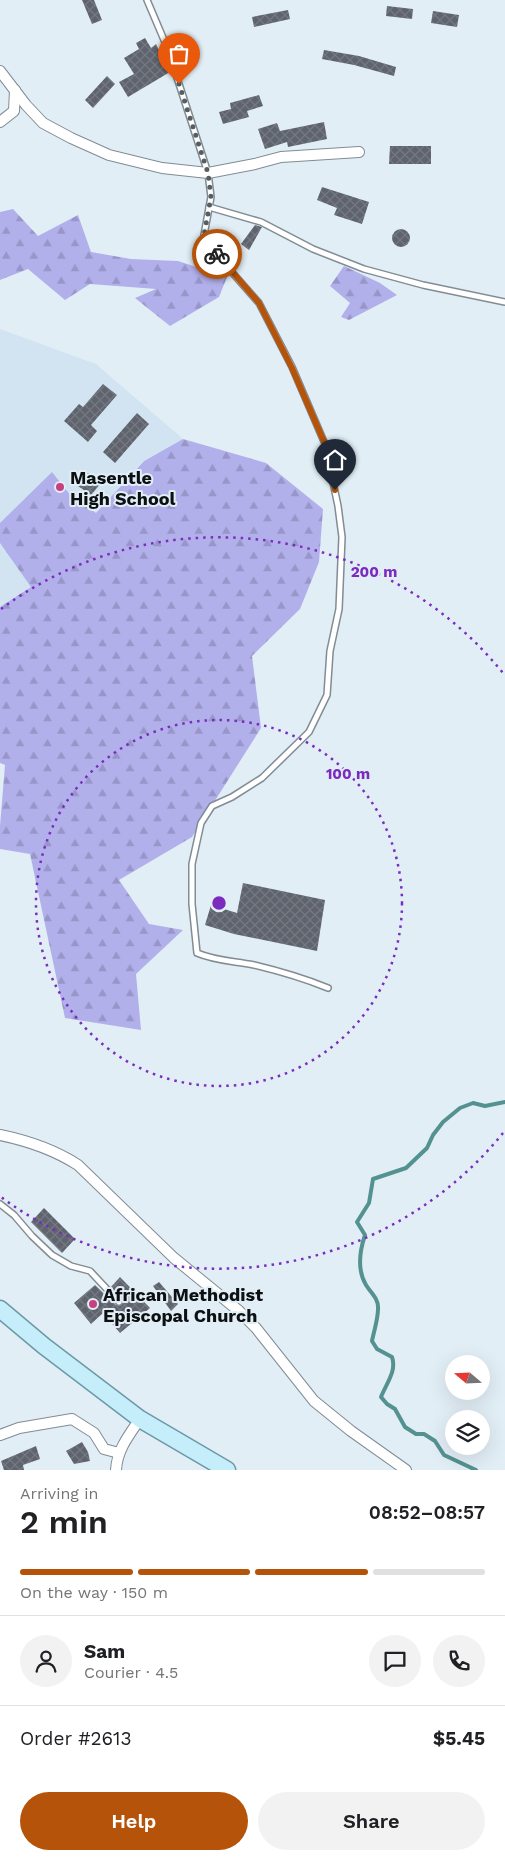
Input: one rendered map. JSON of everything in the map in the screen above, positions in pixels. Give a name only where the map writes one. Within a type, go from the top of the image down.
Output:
[{"type":"main road","points":[[0,1309],[44,1346],[140,1419],[227,1470]]},
{"type":"street","points":[[0,71],[26,105],[43,123],[109,155],[162,168],[208,173],[282,157],[359,152]]},
{"type":"street","points":[[0,122],[14,110],[15,90]]},
{"type":"street","points":[[0,1135],[42,1146],[61,1154],[78,1165],[103,1187],[174,1258],[239,1310],[256,1328],[314,1401],[351,1431],[406,1470]]},
{"type":"street","points":[[0,1435],[19,1428],[72,1419],[94,1433],[104,1449],[118,1453]]},
{"type":"street","points":[[116,1470],[118,1453],[140,1419]]},
{"type":"lane","points":[[147,0],[167,47],[208,173],[211,197],[204,235],[216,254],[259,303],[292,368],[325,444],[338,506],[342,537],[339,609],[330,651],[327,695],[309,732],[262,778],[232,797],[212,806],[201,823],[192,864],[192,904],[197,953],[214,960],[251,965],[297,976],[328,988]]},
{"type":"lane","points":[[210,207],[261,222],[313,249],[364,269],[423,285],[505,302]]},
{"type":"lane","points":[[0,1204],[14,1215],[52,1255],[71,1266],[90,1271],[119,1302]]},
{"type":"shaded area","name":"Masentle High School","points":[[0,329],[96,364],[183,439],[143,461],[31,587],[0,607]]},
{"type":"green space","points":[[13,209],[38,236],[78,215],[91,252],[131,259],[178,261],[227,277],[219,297],[170,326],[135,298],[156,289],[90,284],[65,300],[28,269],[0,280],[0,212]]},
{"type":"green space","points":[[344,266],[380,283],[397,295],[349,320],[341,317],[350,303],[330,286]]},
{"type":"green space","points":[[183,439],[266,463],[323,509],[319,562],[300,609],[252,656],[261,728],[192,837],[119,880],[149,924],[183,930],[136,974],[141,1030],[65,1018],[30,854],[0,849],[5,765],[0,763],[0,607],[31,587],[0,543],[0,523],[52,472],[71,496],[96,513],[144,461]]},
{"type":"building","points":[[82,0],[94,0],[102,20],[92,24]]},
{"type":"building","points":[[387,6],[413,9],[412,19],[386,16]]},
{"type":"building","points":[[288,10],[290,19],[254,27],[252,17]]},
{"type":"building","points":[[433,11],[459,15],[457,27],[431,23]]},
{"type":"building","points":[[145,38],[151,48],[156,44],[170,72],[128,97],[119,82],[134,74],[124,58],[139,49],[136,43]]},
{"type":"building","points":[[324,50],[359,56],[396,67],[394,76],[354,65],[322,59]]},
{"type":"building","points":[[107,76],[115,84],[93,108],[85,100]]},
{"type":"building","points":[[259,95],[263,106],[247,111],[249,117],[223,124],[219,112],[231,109],[230,103]]},
{"type":"building","points":[[324,122],[327,139],[288,147],[287,142],[265,149],[258,129],[277,123],[280,131]]},
{"type":"building","points":[[390,146],[431,146],[431,164],[389,164]]},
{"type":"building","points":[[322,187],[369,202],[362,224],[334,215],[337,208],[317,200]]},
{"type":"building","points":[[255,225],[262,227],[249,250],[241,244]]},
{"type":"building","points":[[401,229],[407,232],[410,238],[407,244],[401,247],[395,244],[392,238],[395,232]]},
{"type":"building","points":[[103,384],[117,395],[91,425],[97,431],[88,442],[64,421],[79,404],[83,407]]},
{"type":"building","points":[[137,413],[149,424],[115,463],[103,452]]},
{"type":"building","points":[[88,473],[101,483],[91,495],[78,486]]},
{"type":"building","points":[[243,883],[325,900],[317,951],[234,934],[205,925],[211,905],[237,913]]},
{"type":"building","points":[[44,1208],[75,1239],[62,1253],[31,1222]]},
{"type":"building","points":[[120,1277],[150,1308],[120,1333],[103,1313],[91,1324],[74,1303],[95,1285],[116,1305],[122,1305],[122,1299],[111,1287]]},
{"type":"building","points":[[159,1282],[178,1304],[171,1311],[153,1286]]},
{"type":"building","points":[[82,1442],[88,1452],[90,1461],[74,1464],[66,1451]]},
{"type":"building","points":[[36,1446],[40,1459],[23,1465],[24,1470],[4,1470],[1,1461]]},
{"type":"waterway","points":[[476,1470],[444,1455],[435,1441],[424,1434],[416,1434],[405,1427],[395,1409],[381,1397],[392,1372],[393,1362],[392,1357],[377,1349],[372,1341],[378,1305],[361,1273],[361,1253],[365,1235],[357,1222],[369,1203],[373,1179],[406,1168],[427,1148],[433,1135],[443,1122],[460,1108],[473,1103],[485,1106],[505,1102]]},
{"type":"way so far","points":[[179,84],[208,173],[211,197],[204,235],[217,254]]},
{"type":"place","name":"Masentle High School","points":[[60,487]]},
{"type":"place","name":"African Methodist Episcopal Church","points":[[93,1304]]},
{"type":"route","points":[[217,254],[259,303],[292,368],[325,444],[335,490]]}]
